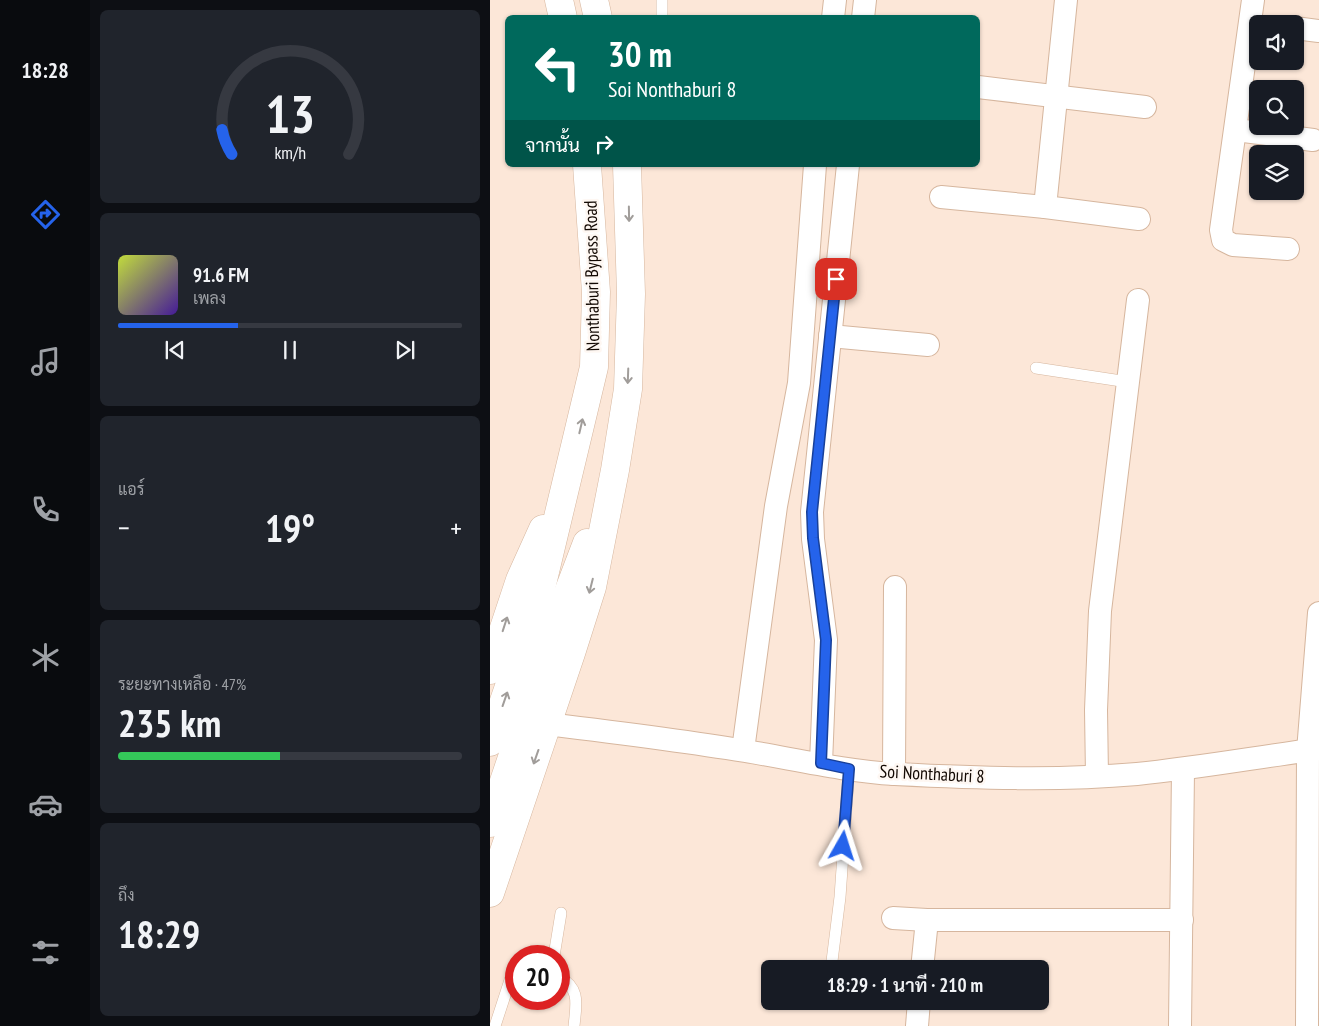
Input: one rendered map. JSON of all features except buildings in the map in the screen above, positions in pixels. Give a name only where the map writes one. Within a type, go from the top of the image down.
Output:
[{"type":"main road","points":[[559,0],[562,15]]},
{"type":"main road","points":[[594,0],[597,15]]},
{"type":"main road","name":"Nonthaburi Bypass Road","points":[[570,474],[594,367],[596,292],[588,167]]},
{"type":"main road","name":"Nonthaburi Bypass Road","points":[[615,470],[627,399],[629,361],[631,294],[627,167]]},
{"type":"main road","points":[[490,742],[532,659],[563,606],[615,470]]},
{"type":"main road","points":[[490,892],[592,587],[615,470]]},
{"type":"main road","points":[[490,823],[532,659],[537,605],[570,474]]},
{"type":"main road","points":[[490,670],[520,580],[570,474]]},
{"type":"street","points":[[833,15],[835,0]]},
{"type":"street","points":[[863,15],[865,0]]},
{"type":"street","points":[[1045,207],[1066,0]]},
{"type":"street","points":[[1253,0],[1254,15]]},
{"type":"street","points":[[1304,29],[1319,31]]},
{"type":"street","points":[[1249,57],[1221,230],[1223,240],[1233,245],[1288,249]]},
{"type":"street","points":[[980,87],[1145,107]]},
{"type":"street","points":[[1236,130],[1312,140]]},
{"type":"street","points":[[743,750],[776,506],[799,383],[815,167]]},
{"type":"street","points":[[821,763],[826,640],[813,538],[812,512],[848,167]]},
{"type":"street","points":[[942,197],[1139,219]]},
{"type":"street","points":[[1097,776],[1096,710],[1100,611],[1138,300]]},
{"type":"street","points":[[830,336],[928,345]]},
{"type":"street","points":[[894,774],[895,588]]},
{"type":"street","points":[[1307,1026],[1313,750],[1319,613]]},
{"type":"street","name":"Soi Nonthaburi 8","points":[[547,724],[743,750],[849,769],[894,774],[999,778],[1097,776],[1183,770],[1313,750]]},
{"type":"street","points":[[1180,1026],[1183,770]]},
{"type":"street","points":[[893,918],[927,920],[1182,920]]},
{"type":"street","points":[[923,960],[927,920]]},
{"type":"street","points":[[917,1026],[918,1010]]},
{"type":"lane","points":[[662,0],[662,15]]},
{"type":"lane","points":[[1036,368],[1128,382]]},
{"type":"lane","points":[[832,960],[840,897],[849,769]]},
{"type":"lane","points":[[556,945],[561,912]]},
{"type":"lane","points":[[570,986],[575,991],[574,1026]]},
{"type":"lane","points":[[495,1026],[505,995]]},
{"type":"route","points":[[836,279],[812,512],[813,538],[826,640],[821,763],[849,769],[843,846]]}]
